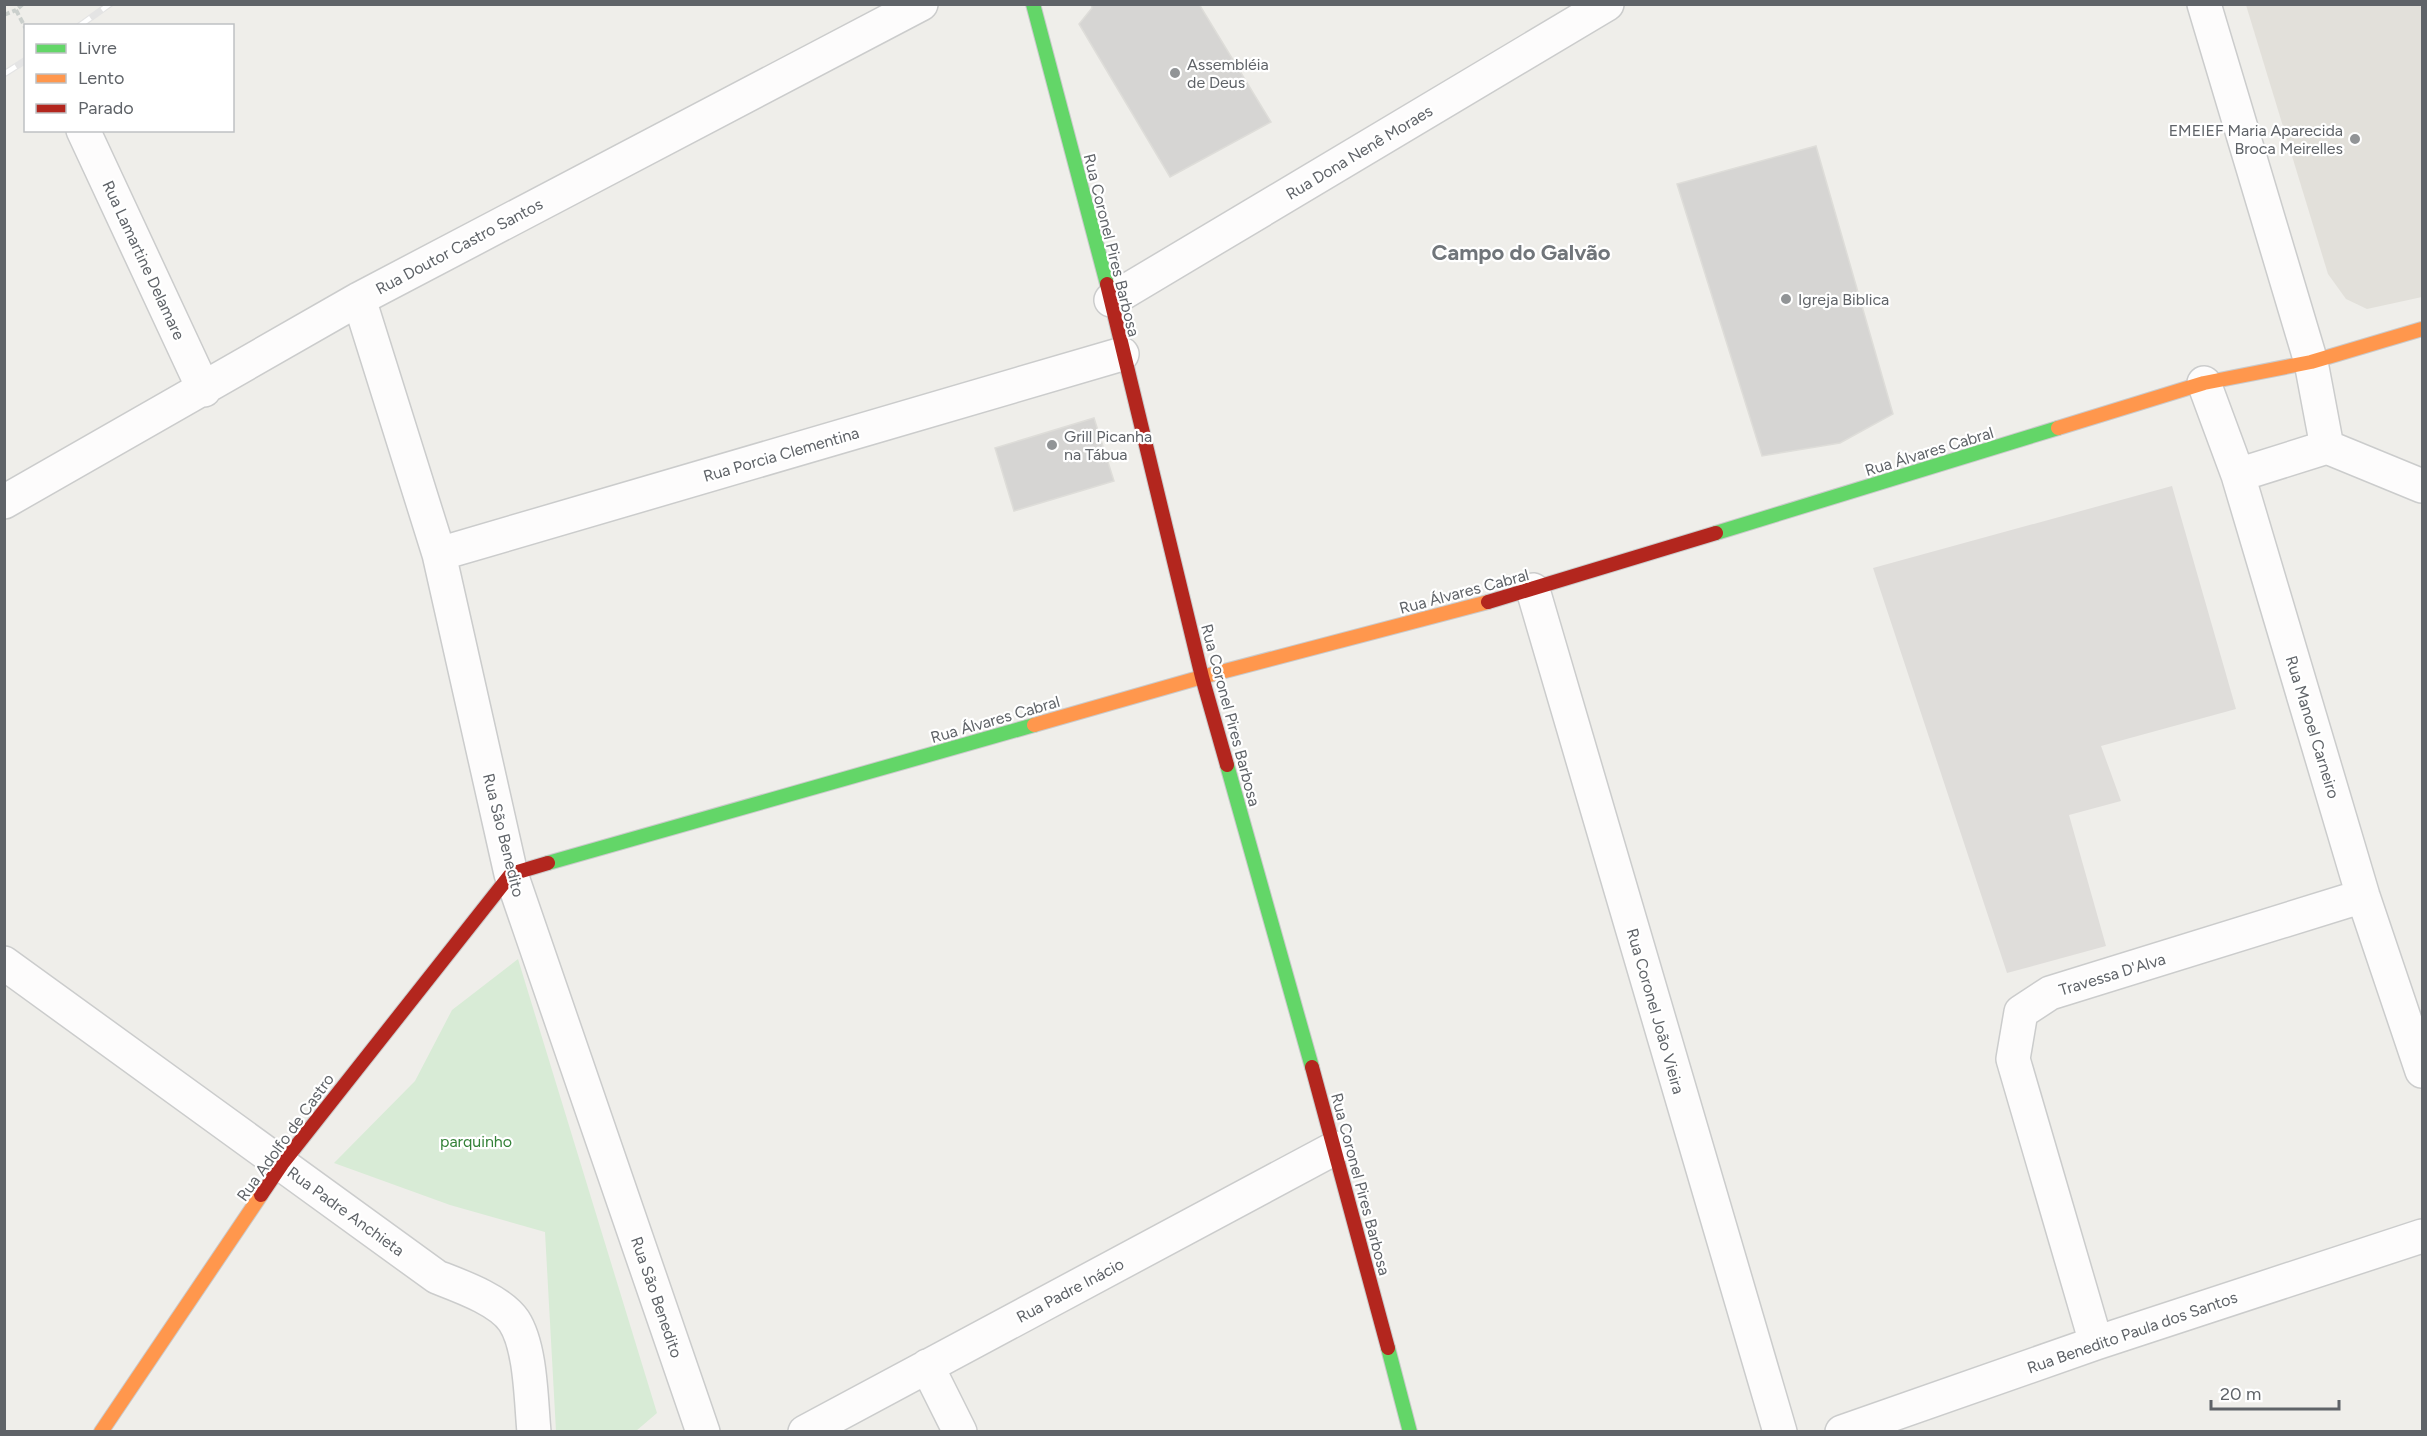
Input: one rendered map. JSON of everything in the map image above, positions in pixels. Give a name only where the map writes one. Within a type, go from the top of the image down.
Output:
[{"type":"street","name":"Rua Doutor Castro Santos","points":[[4,502],[204,390],[359,298],[921,4]]},
{"type":"street","name":"Rua Coronel Pires Barbosa","points":[[1033,4],[1111,300],[1122,354],[1202,677],[1335,1148],[1410,1431]]},
{"type":"street","name":"Rua Dona Nenê Moraes","points":[[1111,300],[1606,4]]},
{"type":"street","points":[[2204,4],[2312,362],[2327,447]]},
{"type":"street","name":"Rua Lamartine Delamare","points":[[84,132],[204,390]]},
{"type":"street","name":"Rua São Benedito","points":[[359,298],[439,554],[511,874],[703,1431]]},
{"type":"street","name":"Rua Álvares Cabral","points":[[511,874],[1202,677],[1533,590],[2204,383],[2312,362],[2422,328]]},
{"type":"street","name":"Rua Porcia Clementina","points":[[439,554],[1122,354]]},
{"type":"street","name":"Rua Manoel Carneiro","points":[[2204,383],[2238,475],[2363,896],[2422,1071]]},
{"type":"street","points":[[2238,475],[2327,447],[2422,486]]},
{"type":"street","name":"Rua Coronel João Vieira","points":[[1533,590],[1780,1431]]},
{"type":"street","name":"Rua Adolfo de Castro","points":[[101,1431],[282,1164],[511,874]]},
{"type":"street","name":"Travessa D'Alva","points":[[2096,1343],[2013,1059],[2021,1012],[2050,993],[2363,896]]},
{"type":"street","name":"Rua Padre Anchieta","points":[[4,963],[437,1277],[482,1295],[513,1321],[527,1358],[534,1431]]},
{"type":"street","name":"Rua Padre Inácio","points":[[805,1431],[1335,1148]]},
{"type":"street","name":"Rua Benedito Paula dos Santos","points":[[1842,1431],[2096,1343],[2422,1236]]},
{"type":"street","points":[[927,1366],[960,1431]]},
{"type":"path","points":[[4,15],[23,4]]},
{"type":"path","points":[[16,10],[24,25]]},
{"type":"shaded area","name":"EMEIEF Maria Aparecida Broca Meirelles","points":[[2246,5],[2422,5],[2422,297],[2367,309],[2346,299],[2328,274]]},
{"type":"shaded area","points":[[2172,486],[2236,709],[2101,746],[2121,801],[2069,815],[2106,946],[2007,973],[1873,568]]},
{"type":"green space","name":"parquinho","points":[[518,959],[657,1413],[636,1431],[556,1431],[545,1232],[450,1205],[334,1163],[415,1081],[452,1010]]},
{"type":"building","name":"Assembléia de Deus","points":[[1091,4],[1199,4],[1271,122],[1170,177],[1079,24],[1092,8]]},
{"type":"building","name":"Igreja Biblica","points":[[1816,146],[1893,414],[1840,443],[1762,456],[1677,184]]},
{"type":"building","points":[[1094,418],[1114,481],[1014,511],[995,448]]},
{"type":"railway","points":[[82,24],[110,4]]},
{"type":"railway","points":[[4,74],[24,61]]},
{"type":"traffic: fast","points":[[1033,4],[1107,284]]},
{"type":"traffic: fast","points":[[1716,533],[2058,428]]},
{"type":"traffic: fast","points":[[548,863],[1034,725]]},
{"type":"traffic: fast","points":[[1227,765],[1312,1067]]},
{"type":"traffic: fast","points":[[1388,1348],[1410,1432]]},
{"type":"traffic: slow","points":[[2058,428],[2204,383],[2311,362],[2422,329]]},
{"type":"traffic: slow","points":[[1034,725],[1202,677],[1488,602]]},
{"type":"traffic: slow","points":[[101,1432],[261,1195]]},
{"type":"traffic: jam","points":[[1107,284],[1202,677],[1227,765]]},
{"type":"traffic: jam","points":[[1488,602],[1716,533]]},
{"type":"traffic: jam","points":[[261,1195],[282,1164],[511,874],[548,863]]},
{"type":"traffic: jam","points":[[1312,1067],[1388,1348]]},
{"type":"place","name":"Assembléia de Deus","points":[[1175,73]]},
{"type":"place","name":"EMEIEF Maria Aparecida Broca Meirelles","points":[[2355,139]]},
{"type":"place","name":"Igreja Biblica","points":[[1786,299]]},
{"type":"place","name":"Grill Picanha na Tábua","points":[[1052,445]]},
{"type":"district","name":"Campo do Galvão","points":[[1521,252]]}]
